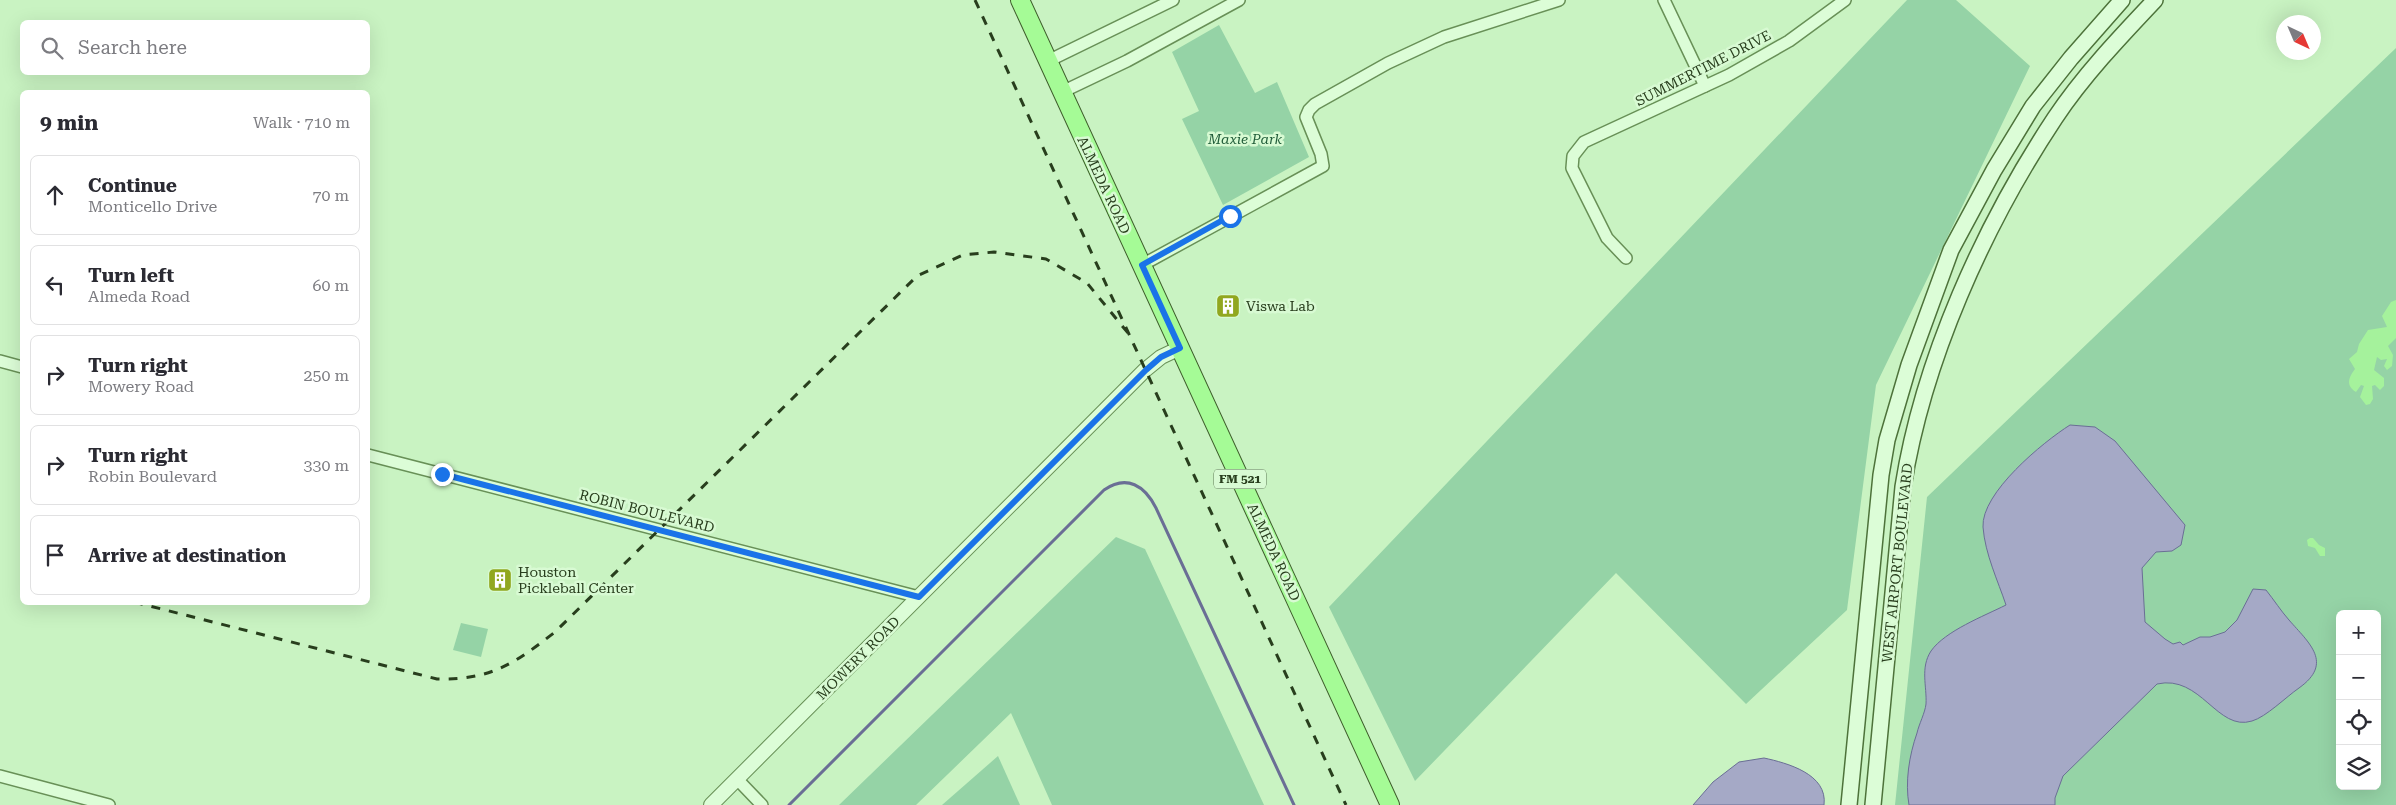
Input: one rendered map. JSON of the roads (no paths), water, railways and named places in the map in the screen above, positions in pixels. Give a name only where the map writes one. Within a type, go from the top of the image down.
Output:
[{"type":"main road","name":"ALMEDA ROAD","points":[[1020,0],[1390,805]]},
{"type":"main road","name":"WEST AIRPORT BOULEVARD","points":[[1849,805],[1870,572],[1887,440],[1909,365],[1951,250],[1994,170],[2033,106],[2071,58],[2122,0]]},
{"type":"main road","name":"WEST AIRPORT BOULEVARD","points":[[1873,805],[1894,577],[1909,452],[1932,372],[1973,262],[2016,181],[2056,117],[2116,42],[2155,0]]},
{"type":"main road","points":[[1994,170],[2016,181]]},
{"type":"main road","points":[[1909,365],[1932,372]]},
{"type":"main road","points":[[1870,572],[1894,577]]},
{"type":"main road","points":[[1853,762],[1877,766]]},
{"type":"street","points":[[1062,92],[1174,37],[1239,0]]},
{"type":"street","points":[[1142,265],[1323,166],[1321,154],[1306,117],[1309,110],[1315,104],[1388,62],[1444,37],[1558,0]]},
{"type":"street","points":[[1664,0],[1705,86]]},
{"type":"street","name":"SUMMERTIME DRIVE","points":[[1626,258],[1607,238],[1572,168],[1573,156],[1584,142],[1705,86],[1789,41],[1845,0]]},
{"type":"street","points":[[1048,61],[1169,1]]},
{"type":"street","name":"MOWERY ROAD","points":[[711,805],[1146,370],[1161,357],[1180,348]]},
{"type":"street","points":[[0,361],[20,366]]},
{"type":"street","name":"ROBIN BOULEVARD","points":[[370,456],[919,597]]},
{"type":"street","points":[[0,776],[109,805]]},
{"type":"street","points":[[737,779],[762,805]]},
{"type":"water","points":[[2070,425],[2095,427],[2115,441],[2185,525],[2181,545],[2172,551],[2156,552],[2142,568],[2145,622],[2173,644],[2180,642],[2183,645],[2200,637],[2210,637],[2225,632],[2237,620],[2253,589],[2266,590],[2315,653],[2315,670],[2299,688],[2270,711],[2252,721],[2240,722],[2229,718],[2185,687],[2172,683],[2157,684],[2063,776],[2055,798],[2055,805],[1909,805],[1908,769],[1925,707],[1925,670],[1928,657],[1937,644],[1955,631],[2006,605],[1986,547],[1983,527],[1985,514],[1992,499],[2016,470],[2045,443]]},
{"type":"water","points":[[1764,758],[1794,767],[1813,778],[1820,785],[1824,794],[1824,805],[1693,805],[1713,782],[1739,762]]},
{"type":"waterway","points":[[789,805],[1104,490],[1120,483],[1128,483],[1141,488],[1152,500],[1294,805]]},
{"type":"railway","points":[[975,0],[1346,805]]},
{"type":"railway","points":[[146,605],[437,679],[456,679],[487,673],[514,661],[555,632],[917,276],[963,255],[994,252],[1046,259],[1087,283],[1128,333]]},
{"type":"place","name":"Viswa Lab","points":[[1228,306]]},
{"type":"place","name":"Houston Pickleball Center","points":[[500,580]]},
{"type":"park label","name":"Maxie Park","points":[[1245,139]]}]
